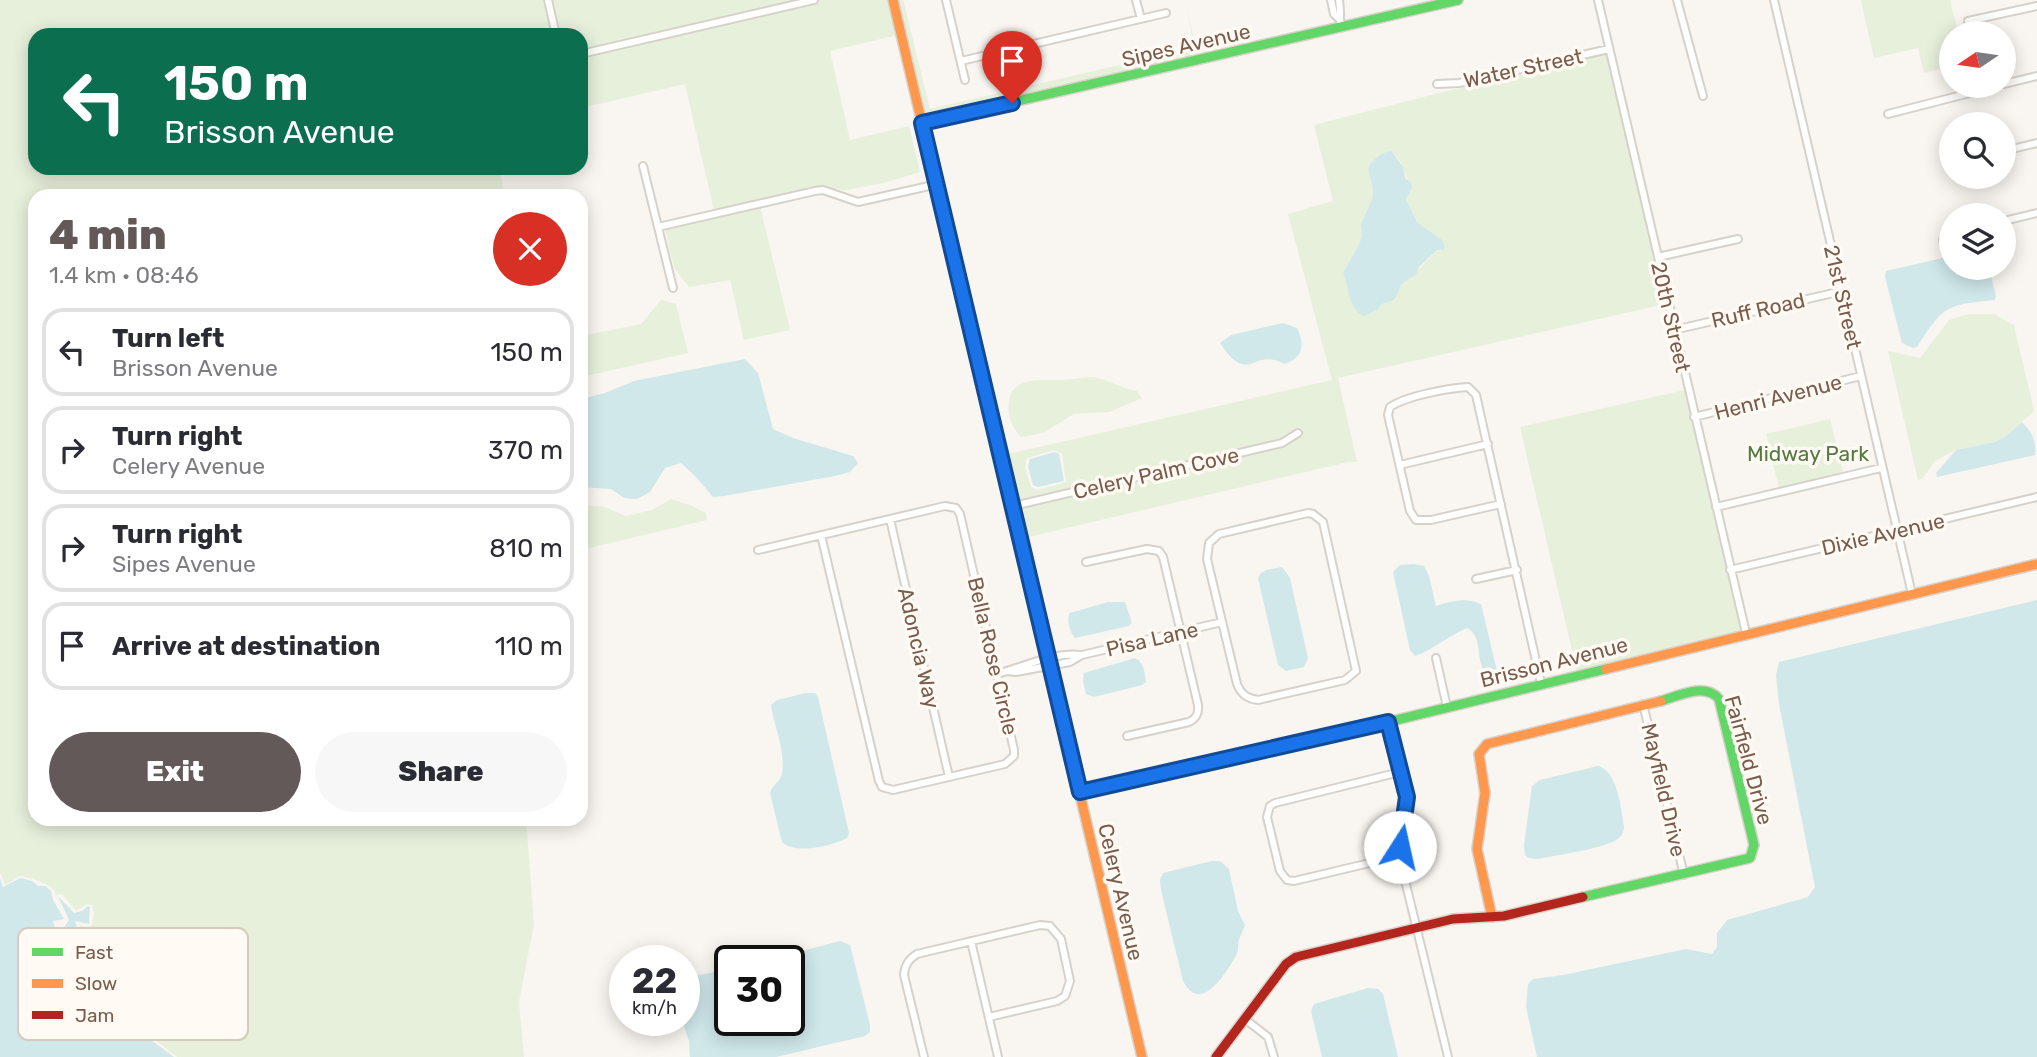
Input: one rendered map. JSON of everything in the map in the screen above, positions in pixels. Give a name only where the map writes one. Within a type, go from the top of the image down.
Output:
[{"type":"street","points":[[548,0],[554,28]]},
{"type":"street","points":[[588,52],[814,0]]},
{"type":"street","name":"Celery Avenue","points":[[893,0],[1142,1057]]},
{"type":"street","points":[[946,0],[965,80]]},
{"type":"street","points":[[1136,0],[1141,19]]},
{"type":"street","name":"Sipes Avenue","points":[[922,123],[1340,23],[1458,0]]},
{"type":"street","name":"20th Street","points":[[1598,0],[1746,633]]},
{"type":"street","points":[[1677,0],[1703,96]]},
{"type":"street","name":"21st Street","points":[[1774,0],[1912,594]]},
{"type":"street","points":[[1335,1],[1342,12],[1340,23]]},
{"type":"street","points":[[1968,21],[2037,6]]},
{"type":"street","points":[[961,61],[1166,13]]},
{"type":"street","name":"Water Street","points":[[1437,84],[1459,83],[1609,49]]},
{"type":"street","points":[[2016,81],[2037,76]]},
{"type":"street","points":[[1888,114],[1950,98]]},
{"type":"street","points":[[2016,148],[2037,143]]},
{"type":"street","points":[[643,166],[673,288]]},
{"type":"street","points":[[658,226],[815,191],[823,190],[858,202],[938,184]]},
{"type":"street","points":[[2016,218],[2037,213]]},
{"type":"street","points":[[1658,257],[1738,239]]},
{"type":"street","name":"Ruff Road","points":[[1674,330],[1842,291]]},
{"type":"street","name":"Henri Avenue","points":[[1695,417],[1861,376]]},
{"type":"street","points":[[1501,504],[1431,520],[1416,520],[1410,511],[1388,415],[1393,404],[1468,387],[1476,395],[1517,570],[1541,683]]},
{"type":"street","name":"Celery Palm Cove","points":[[1013,506],[1282,443],[1298,433]]},
{"type":"street","points":[[1400,465],[1488,444]]},
{"type":"street","points":[[1716,507],[1881,468]]},
{"type":"street","name":"Dixie Avenue","points":[[1730,570],[2037,497]]},
{"type":"street","name":"Bella Rose Circle","points":[[758,550],[821,535],[945,506],[956,509],[960,514],[1014,756],[1005,764],[893,790],[882,787],[878,781],[821,535]]},
{"type":"street","points":[[1313,514],[1323,522],[1356,671],[1345,680],[1258,700],[1251,699],[1240,692],[1222,622],[1207,559],[1209,543],[1219,534],[1313,514]]},
{"type":"street","name":"Adoncia Way","points":[[890,519],[949,777]]},
{"type":"street","points":[[1086,562],[1147,549],[1159,551],[1163,557],[1181,632],[1199,712],[1189,722],[1127,736]]},
{"type":"street","name":"Brisson Avenue","points":[[1080,792],[1388,722],[2037,564]]},
{"type":"street","points":[[1476,579],[1517,570]]},
{"type":"street","name":"Pisa Lane","points":[[997,674],[1016,672],[1049,662],[1070,662],[1082,655],[1222,622]]},
{"type":"street","points":[[1436,658],[1447,707]]},
{"type":"street","name":"Fairfield Drive","points":[[1216,1057],[1290,960],[1461,918],[1492,917],[1750,858],[1754,845],[1719,699],[1714,692],[1703,690],[1643,704],[1595,719],[1487,744],[1482,748],[1478,760],[1485,793],[1477,849],[1492,917]]},
{"type":"street","name":"Mayfield Drive","points":[[1643,704],[1684,875]]},
{"type":"street","points":[[1388,722],[1408,803],[1399,856],[1447,1057]]},
{"type":"street","points":[[1399,856],[1294,881],[1287,880],[1280,871],[1267,817],[1270,806],[1275,803],[1400,772]]},
{"type":"street","points":[[924,1057],[904,975],[909,959],[917,954],[971,941],[1040,925],[1050,926],[1061,939],[1070,981],[1065,996],[1057,1001],[989,1017]]},
{"type":"street","points":[[971,941],[998,1057]]},
{"type":"street","points":[[1245,1019],[1268,1037],[1273,1057]]},
{"type":"green space","points":[[0,0],[890,0],[898,35],[830,51],[850,140],[909,126],[920,172],[846,190],[814,188],[714,211],[685,84],[588,106],[588,28],[28,28],[28,175],[501,175],[503,189],[28,189],[28,826],[527,826],[534,924],[519,1002],[524,1057],[177,1057],[155,1040],[248,1040],[248,928],[82,928],[79,925],[92,925],[92,905],[87,904],[76,911],[62,894],[56,895],[51,887],[20,876],[5,885],[0,873]]},
{"type":"green space","points":[[896,0],[903,0],[930,109],[1193,48],[1186,6],[1198,56],[976,108],[924,117]]},
{"type":"green space","points":[[1861,0],[1950,0],[1955,21],[1939,21],[1939,69],[1924,73],[1918,48],[1874,58]]},
{"type":"green space","points":[[1607,54],[1665,304],[1338,378],[1357,462],[1024,538],[1016,508],[1282,446],[1302,434],[1298,429],[1280,441],[1015,503],[1004,455],[1332,380],[1288,214],[1333,201],[1314,125]],"holes":[[[1391,150],[1400,161],[1412,188],[1406,199],[1417,222],[1437,236],[1441,251],[1437,250],[1412,277],[1404,280],[1397,288],[1394,300],[1382,304],[1378,310],[1364,316],[1352,301],[1343,273],[1360,242],[1361,224],[1372,199],[1373,190],[1368,169],[1379,155]],[[1054,450],[1062,454],[1066,482],[1039,490],[1031,487],[1025,467],[1027,458]]]},
{"type":"green space","points":[[760,206],[790,330],[744,340],[730,280],[689,287],[674,268],[665,228]]},
{"type":"green space","points":[[661,300],[676,304],[688,353],[588,375],[588,335],[641,324]]},
{"type":"green space","points":[[1969,314],[1994,314],[2014,325],[2034,411],[2005,437],[1995,442],[1955,450],[1935,461],[1922,479],[1918,480],[1888,351],[1920,358],[1949,320]]},
{"type":"green space","points":[[1091,377],[1137,391],[1142,398],[1109,412],[1074,414],[1043,433],[1021,437],[1009,412],[1011,393],[1016,387],[1030,381]]},
{"type":"green space","points":[[1685,390],[1742,631],[1577,672],[1520,427]]},
{"type":"green space","name":"Midway Park","points":[[1830,419],[1843,472],[1779,488],[1766,434]]},
{"type":"green space","points":[[671,499],[706,513],[707,520],[588,548],[588,506],[602,506],[626,516],[652,510]]},
{"type":"water","points":[[1391,150],[1403,167],[1406,179],[1411,182],[1412,188],[1406,199],[1417,222],[1442,240],[1445,247],[1444,250],[1437,250],[1419,267],[1416,275],[1402,284],[1394,300],[1382,304],[1378,310],[1364,316],[1352,303],[1343,273],[1360,242],[1361,224],[1372,199],[1373,190],[1368,169],[1379,155]]},
{"type":"water","points":[[1939,259],[1939,280],[1992,280],[1996,296],[1995,300],[1956,306],[1948,310],[1934,323],[1917,347],[1913,348],[1902,343],[1885,277],[1886,271]]},
{"type":"water","points":[[1283,323],[1297,328],[1301,340],[1299,355],[1284,364],[1265,359],[1245,365],[1238,363],[1220,343],[1231,335]]},
{"type":"water","points":[[745,359],[758,373],[773,429],[793,438],[853,456],[858,463],[850,472],[835,476],[713,497],[681,463],[665,468],[650,492],[637,499],[624,498],[611,489],[588,487],[588,397],[634,381]]},
{"type":"water","points":[[2022,422],[2033,437],[2035,455],[1937,477],[1936,473],[1956,450],[1995,442]]},
{"type":"water","points":[[1055,452],[1059,454],[1064,481],[1038,487],[1033,485],[1028,466],[1030,459]]},
{"type":"water","points":[[1400,565],[1424,566],[1436,606],[1464,600],[1481,604],[1497,671],[1489,676],[1484,671],[1476,638],[1467,628],[1415,656],[1410,650],[1393,572]]},
{"type":"water","points":[[1282,567],[1290,578],[1308,658],[1304,667],[1286,671],[1278,665],[1258,578],[1266,570]]},
{"type":"water","points":[[2037,600],[2037,1057],[1537,1057],[1526,1007],[1528,984],[1533,979],[1686,949],[1712,954],[1717,947],[1717,933],[1727,920],[1808,897],[1815,887],[1779,704],[1776,675],[1779,662]]},
{"type":"water","points":[[1108,602],[1125,602],[1132,623],[1129,626],[1075,638],[1069,626],[1070,613]]},
{"type":"water","points":[[1135,658],[1144,672],[1146,682],[1142,685],[1094,697],[1086,694],[1084,673]]},
{"type":"water","points":[[815,693],[818,697],[849,833],[847,838],[840,841],[805,849],[782,842],[770,793],[781,777],[783,765],[771,705],[777,700]]},
{"type":"water","points":[[1598,766],[1610,775],[1620,801],[1624,827],[1621,836],[1590,849],[1538,859],[1528,858],[1524,845],[1532,786],[1540,780]]},
{"type":"water","points":[[1220,861],[1229,869],[1238,911],[1245,925],[1239,938],[1237,954],[1226,972],[1212,988],[1197,994],[1183,981],[1160,880],[1163,873]]},
{"type":"water","points":[[0,878],[3,887],[20,878],[32,881],[38,886],[45,886],[51,891],[64,919],[53,921],[55,928],[18,928],[18,1040],[151,1040],[174,1057],[0,1057]]},
{"type":"water","points":[[58,896],[74,913],[90,907],[89,924],[75,921],[77,928],[65,928],[69,920]]},
{"type":"water","points":[[840,941],[850,945],[870,1032],[865,1036],[776,1057],[690,1057],[687,1036],[700,1036],[700,975],[714,972],[714,1036],[805,1036],[805,950]]},
{"type":"water","points":[[1368,988],[1378,989],[1383,994],[1398,1057],[1322,1057],[1311,1011],[1314,1004]]},
{"type":"traffic: fast","points":[[922,123],[1458,0]]},
{"type":"traffic: fast","points":[[978,362],[1077,782]]},
{"type":"traffic: fast","points":[[1080,792],[1606,669]]},
{"type":"traffic: fast","points":[[1583,897],[1750,858],[1754,845],[1719,699],[1706,691],[1699,691],[1661,701]]},
{"type":"traffic: slow","points":[[893,0],[978,362]]},
{"type":"traffic: slow","points":[[1606,669],[2037,564]]},
{"type":"traffic: slow","points":[[1492,917],[1477,849],[1485,793],[1479,754],[1487,744],[1661,701]]},
{"type":"traffic: slow","points":[[1077,782],[1142,1057]]},
{"type":"traffic: jam","points":[[1216,1057],[1286,964],[1296,957],[1453,919],[1504,916],[1583,897]]},
{"type":"route","points":[[1012,103],[922,123],[1080,792],[1388,722],[1408,803],[1400,847]]}]
